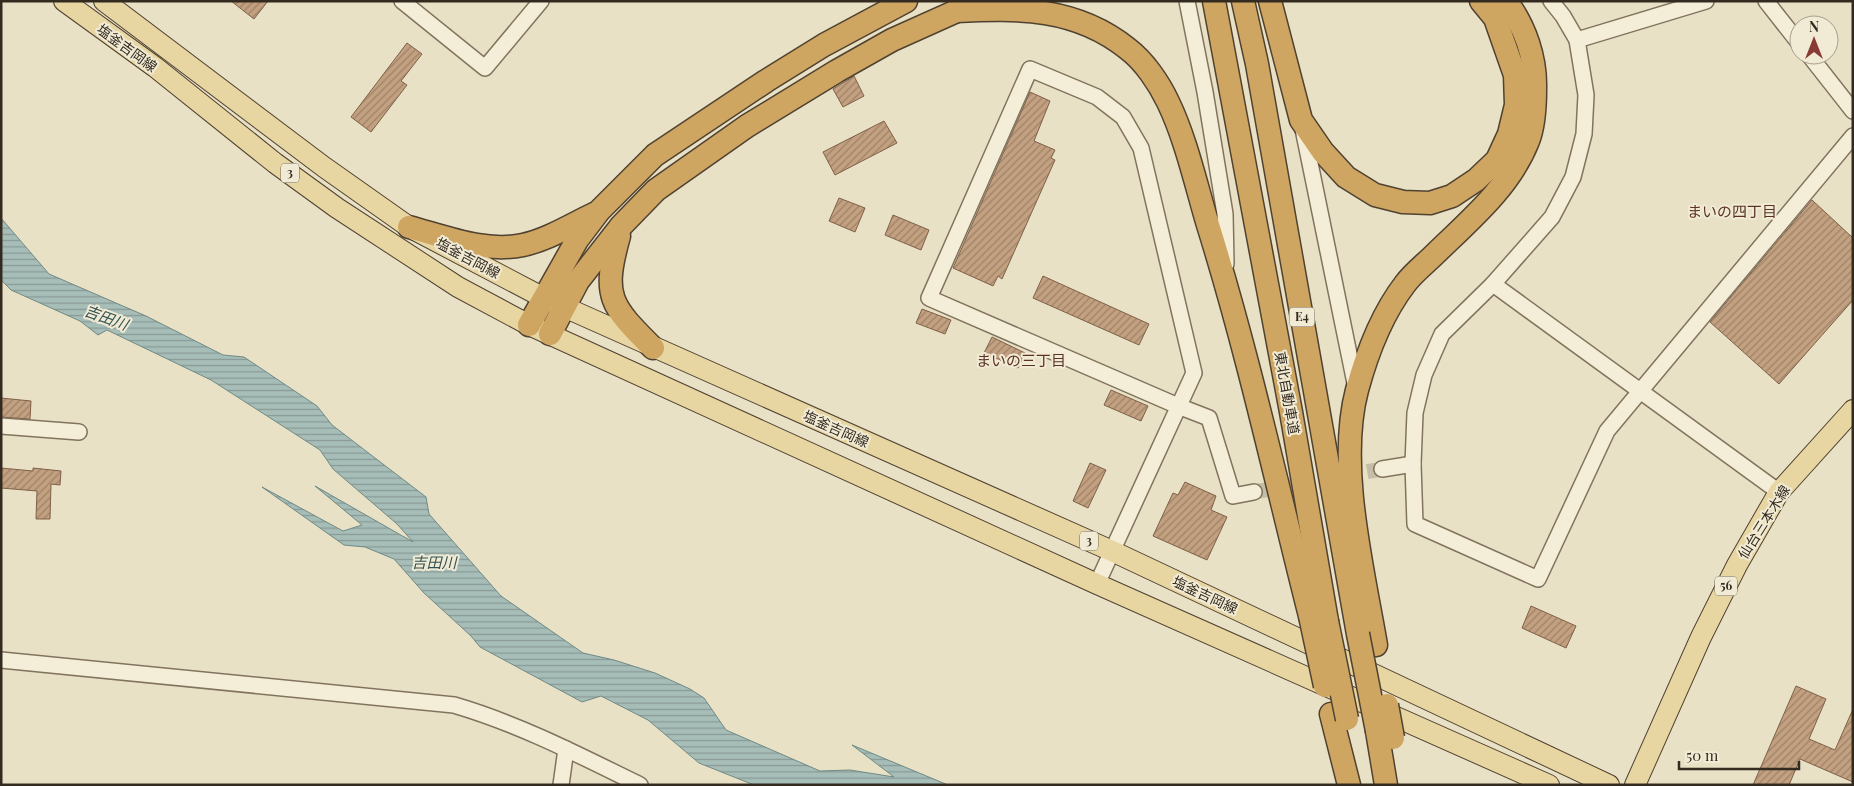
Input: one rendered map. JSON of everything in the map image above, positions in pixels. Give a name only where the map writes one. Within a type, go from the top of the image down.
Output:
[{"type":"highway","points":[[529,325],[576,240],[599,211],[656,155],[816,50],[906,1]]},
{"type":"highway","points":[[550,334],[578,281],[622,226],[656,190],[747,126],[892,40],[978,1]]},
{"type":"highway","name":"東北自動車道","points":[[1214,1],[1289,402],[1319,619],[1339,717],[1358,785]]},
{"type":"highway","name":"東北自動車道","points":[[1243,1],[1257,64],[1385,734],[1386,785]]},
{"type":"highway","points":[[1270,1],[1301,120],[1323,152],[1346,177],[1375,195],[1403,202],[1430,202],[1452,196],[1476,180],[1497,160],[1509,134],[1516,105],[1515,75],[1496,18],[1481,1]]},
{"type":"highway","points":[[1367,639],[1350,467],[1350,435],[1356,391],[1371,347],[1386,312],[1406,283],[1510,176],[1529,141],[1535,108],[1536,76],[1528,41],[1506,1]]},
{"type":"highway","points":[[956,11],[1002,8],[1040,11],[1074,19],[1101,31],[1129,49],[1151,74],[1168,101],[1227,285],[1319,619]]},
{"type":"highway","points":[[409,227],[479,246],[506,247],[524,245],[553,234],[599,211]]},
{"type":"highway","points":[[622,226],[610,266],[610,292],[616,306],[626,321],[653,348]]},
{"type":"highway","points":[[1339,717],[1349,785]]},
{"type":"highway","points":[[1385,734],[1401,785]]},
{"type":"main road","name":"塩釜吉岡線","points":[[64,1],[155,68],[337,208],[458,287],[529,325],[1097,584],[1549,785]]},
{"type":"main road","name":"塩釜吉岡線","points":[[104,1],[324,167],[409,227],[544,298],[1112,551],[1609,785]]},
{"type":"main road","name":"仙台三本木線","points":[[1635,785],[1705,628],[1736,565],[1779,492],[1853,410]]},
{"type":"street","points":[[402,1],[485,68],[540,1]]},
{"type":"street","points":[[1187,1],[1206,92],[1225,214],[1227,285]]},
{"type":"street","points":[[1552,1],[1564,16],[1577,40],[1586,95],[1584,134],[1573,177],[1552,217],[1493,284],[1442,334],[1424,375],[1415,413],[1413,464],[1416,524],[1538,579],[1606,431],[1853,136]]},
{"type":"street","points":[[1577,40],[1706,1]]},
{"type":"street","points":[[1766,1],[1789,30]]},
{"type":"street","points":[[1817,65],[1853,111]]},
{"type":"street","points":[[1097,584],[1178,406],[1194,373],[1141,148],[1123,117],[1097,97],[1030,69],[929,298],[1178,406],[1209,418],[1232,496],[1254,492]]},
{"type":"street","points":[[1301,120],[1356,391]]},
{"type":"street","points":[[1493,284],[1779,492]]},
{"type":"street","points":[[1,426],[80,432]]},
{"type":"street","points":[[1382,469],[1413,464]]},
{"type":"street","points":[[1,660],[454,705],[490,715],[640,785]]},
{"type":"street","points":[[561,785],[566,749]]},
{"type":"water","name":"吉田川","points":[[1,218],[49,274],[146,316],[223,355],[244,357],[317,406],[332,425],[426,497],[429,514],[501,596],[583,653],[614,660],[655,673],[690,689],[704,698],[726,730],[820,771],[850,770],[894,777],[852,745],[948,785],[754,785],[699,763],[648,720],[601,696],[582,702],[480,647],[471,636],[424,593],[394,559],[365,547],[344,545],[262,487],[343,531],[362,525],[315,486],[413,542],[397,524],[333,469],[320,450],[211,380],[107,330],[98,335],[80,321],[11,290],[1,280]]},
{"type":"building","points":[[231,1],[268,1],[254,19]]},
{"type":"building","points":[[407,43],[422,54],[401,81],[407,85],[371,132],[351,117]]},
{"type":"building","points":[[854,76],[864,96],[843,107],[833,89]]},
{"type":"building","points":[[1030,92],[1050,101],[1034,141],[1055,150],[1051,158],[1055,160],[1002,279],[998,276],[993,286],[953,268]]},
{"type":"building","points":[[884,121],[897,143],[835,175],[823,152]]},
{"type":"building","points":[[839,198],[865,208],[855,232],[829,221]]},
{"type":"building","points":[[1812,200],[1853,238],[1853,300],[1779,384],[1710,322]]},
{"type":"building","points":[[893,215],[929,230],[921,250],[885,235]]},
{"type":"building","points":[[1043,276],[1149,324],[1139,345],[1033,298]]},
{"type":"building","points":[[922,309],[951,320],[945,334],[916,323]]},
{"type":"building","points":[[992,337],[1025,353],[1018,368],[984,353]]},
{"type":"building","points":[[1111,390],[1148,406],[1141,421],[1104,405]]},
{"type":"building","points":[[1,398],[31,401],[30,419],[1,417]]},
{"type":"building","points":[[1090,463],[1106,470],[1088,508],[1073,501]]},
{"type":"building","points":[[1,468],[33,471],[33,468],[61,471],[60,485],[51,484],[50,519],[36,519],[37,491],[1,488]]},
{"type":"building","points":[[1185,482],[1216,496],[1211,510],[1227,517],[1207,560],[1153,536],[1173,493],[1178,495]]},
{"type":"building","points":[[1531,606],[1576,626],[1566,648],[1522,628]]},
{"type":"building","points":[[1796,686],[1826,699],[1809,739],[1835,750],[1853,709],[1853,782],[1800,759],[1789,785],[1753,785]]},
{"type":"tunnel","points":[[1254,492],[1382,469]]},
{"type":"district","name":"まいの四丁目","points":[[1732,212]]},
{"type":"district","name":"まいの三丁目","points":[[1021,361]]}]
